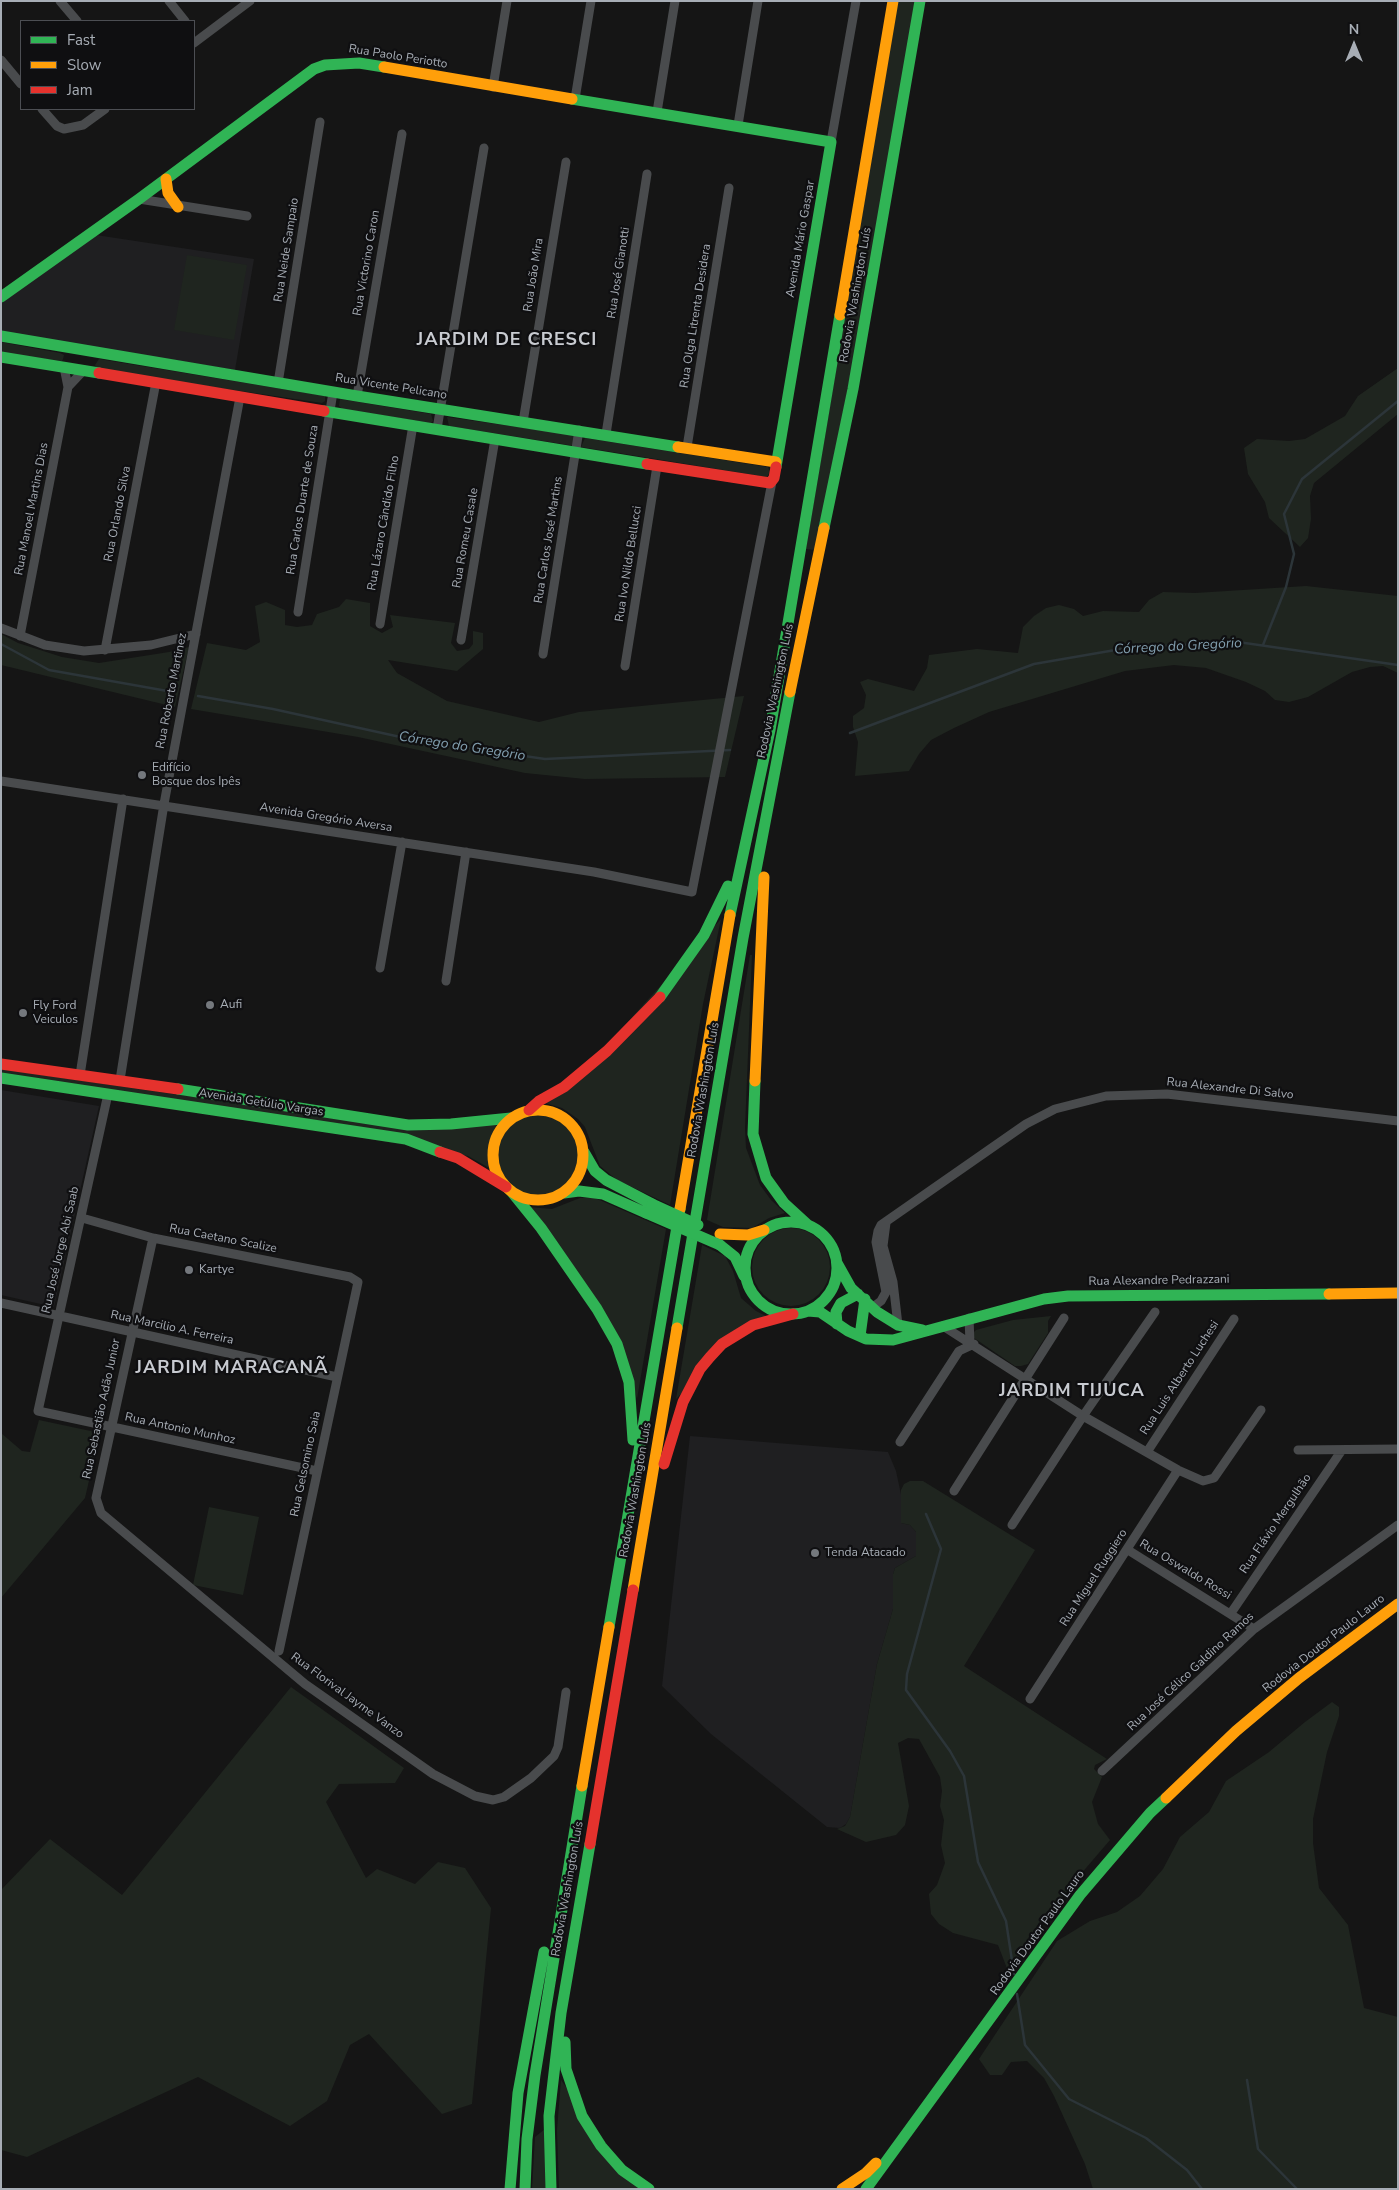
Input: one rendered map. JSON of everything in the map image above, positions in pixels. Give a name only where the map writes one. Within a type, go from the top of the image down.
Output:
[{"type":"main road","name":"Rodovia Washington Luís","points":[[525,2189],[535,2075],[586,1764],[720,972],[732,904],[750,827],[796,579],[893,1]]},
{"type":"main road","name":"Rodovia Washington Luís","points":[[551,2189],[550,2116],[552,2080],[573,1944],[743,938],[774,770],[853,390],[920,1]]},
{"type":"main road","name":"Rua Paolo Periotto","points":[[2,296],[139,199],[314,69],[325,65],[359,63],[493,87],[738,125],[831,142]]},
{"type":"main road","name":"Avenida Mário Gaspar","points":[[772,482],[831,142]]},
{"type":"main road","points":[[166,179],[168,193],[178,207]]},
{"type":"main road","name":"Rua Vicente Pelicano","points":[[1,336],[357,396],[776,462]]},
{"type":"main road","points":[[64,367],[68,346]]},
{"type":"main road","points":[[84,370],[87,350]]},
{"type":"main road","points":[[1,357],[576,453],[772,482]]},
{"type":"main road","points":[[642,1539],[683,1402],[700,1369],[722,1344],[738,1333],[752,1326],[808,1311],[821,1303],[831,1292],[836,1278],[837,1262],[828,1240],[784,1203],[766,1178],[756,1150],[753,1134],[764,864],[774,770]]},
{"type":"main road","points":[[624,1546],[634,1430],[629,1382],[624,1363],[613,1335],[597,1309],[542,1228],[497,1174],[493,1159],[494,1144],[500,1129],[512,1118],[529,1110],[539,1101],[564,1087],[608,1051],[641,1018],[672,982],[704,935],[724,899],[750,827]]},
{"type":"main road","name":"Avenida Getúlio Vargas","points":[[1,1064],[120,1080],[408,1125],[512,1118]]},
{"type":"main road","name":"Avenida Getúlio Vargas","points":[[1,1078],[406,1139],[458,1158],[508,1189]]},
{"type":"main road","points":[[529,1110],[545,1110],[560,1115],[572,1124],[581,1137],[584,1152],[595,1171],[649,1209]]},
{"type":"main road","points":[[508,1189],[524,1198],[537,1200],[551,1199],[564,1192],[575,1182],[579,1175],[584,1152]]},
{"type":"main road","points":[[564,1192],[579,1191],[603,1194],[649,1209],[720,1240],[735,1257],[760,1303],[781,1313],[793,1314]]},
{"type":"main road","points":[[720,1240],[748,1235],[787,1223],[808,1225]]},
{"type":"main road","points":[[748,1284],[745,1268],[747,1253],[755,1239],[767,1229]]},
{"type":"main road","name":"Rua Alexandre Pedrazzani","points":[[837,1262],[851,1288],[865,1300],[898,1325],[925,1330]]},
{"type":"main road","name":"Rua Alexandre Pedrazzani","points":[[808,1311],[820,1312],[837,1324],[860,1336],[893,1340],[1044,1299],[1068,1296],[1398,1293]]},
{"type":"main road","points":[[837,1324],[836,1312],[841,1303],[865,1300],[860,1336]]},
{"type":"main road","points":[[882,1340],[898,1325]]},
{"type":"main road","name":"Rodovia Doutor Paulo Lauro","points":[[866,2189],[1009,1996],[1080,1895],[1150,1813],[1243,1725],[1299,1678],[1398,1604]]},
{"type":"main road","points":[[510,2189],[518,2093],[534,1999],[586,1764]]},
{"type":"main road","points":[[573,1944],[565,2038],[566,2069],[570,2085],[582,2116],[601,2146],[622,2170],[648,2189]]},
{"type":"main road","points":[[842,2189],[866,2173],[917,2119]]},
{"type":"main road","points":[[870,2189],[890,2157]]},
{"type":"street","points":[[60,1],[75,20]]},
{"type":"street","points":[[168,1],[184,20]]},
{"type":"street","points":[[195,38],[250,1]]},
{"type":"street","points":[[493,87],[507,1]]},
{"type":"street","points":[[575,99],[591,1]]},
{"type":"street","points":[[656,112],[675,1]]},
{"type":"street","points":[[738,125],[758,1]]},
{"type":"street","name":"Avenida Mário Gaspar","points":[[831,142],[856,1]]},
{"type":"street","points":[[1,60],[20,83]]},
{"type":"street","points":[[43,110],[57,126],[64,129],[83,126],[104,110]]},
{"type":"street","name":"Rua Neide Sampaio","points":[[278,382],[320,122]]},
{"type":"street","name":"Rua Victorino Caron","points":[[357,396],[402,134]]},
{"type":"street","points":[[437,429],[484,148]]},
{"type":"street","name":"Rua João Mira","points":[[523,422],[566,162]]},
{"type":"street","name":"Rua José Gianotti","points":[[606,434],[647,174]]},
{"type":"street","name":"Rua Olga Litrenta Desidera","points":[[687,447],[729,188]]},
{"type":"street","points":[[139,199],[178,207],[247,216]]},
{"type":"street","name":"Rua Manoel Martins Dias","points":[[20,636],[68,387],[64,367]]},
{"type":"street","points":[[68,387],[84,370]]},
{"type":"street","name":"Rua Orlando Silva","points":[[105,650],[156,382]]},
{"type":"street","name":"Rua Carlos Duarte de Souza","points":[[298,612],[333,392]]},
{"type":"street","name":"Rua Roberto Martinez","points":[[120,1080],[164,804],[240,397]]},
{"type":"street","name":"Rua Lázaro Cândido Filho","points":[[380,624],[413,425]]},
{"type":"street","name":"Rua Carlos José Martins","points":[[543,654],[579,430]]},
{"type":"street","name":"Rua Romeu Casale","points":[[462,640],[495,439]]},
{"type":"street","name":"Rua Ivo Nildo Bellucci","points":[[625,666],[657,466]]},
{"type":"street","name":"Avenida Gregório Aversa","points":[[1,781],[164,804],[466,852],[646,882],[692,892],[772,482]]},
{"type":"street","points":[[1,628],[45,645],[84,650],[105,650],[151,645],[196,634]]},
{"type":"street","points":[[80,1075],[123,799]]},
{"type":"street","points":[[380,968],[402,842]]},
{"type":"street","points":[[446,981],[466,852]]},
{"type":"street","name":"Rua José Jorge Abi Saab","points":[[38,1411],[108,1094]]},
{"type":"street","name":"Rua Alexandre Di Salvo","points":[[886,1222],[1026,1124],[1055,1109],[1080,1101],[1106,1096],[1167,1094],[1398,1121]]},
{"type":"street","name":"Rua Caetano Scalize","points":[[82,1218],[153,1238],[350,1278],[358,1282]]},
{"type":"street","points":[[865,1300],[881,1301],[886,1292],[876,1242],[879,1228],[886,1222]]},
{"type":"street","points":[[886,1222],[883,1246],[893,1282],[898,1325]]},
{"type":"street","name":"Rua Sebastião Adão Junior","points":[[96,1498],[153,1238]]},
{"type":"street","name":"Rua Gelsomino Saia","points":[[279,1651],[358,1282]]},
{"type":"street","name":"Rua Marcilio A. Ferreira","points":[[1,1303],[337,1377]]},
{"type":"street","points":[[1012,1525],[1083,1416],[1155,1312]]},
{"type":"street","points":[[969,1318],[972,1343]]},
{"type":"street","points":[[954,1491],[1024,1377],[1064,1318]]},
{"type":"street","name":"Rua Luis Alberto Luchesi","points":[[1147,1452],[1234,1319]]},
{"type":"street","points":[[943,1326],[1083,1416],[1178,1470],[1203,1481],[1212,1480],[1261,1410]]},
{"type":"street","points":[[900,1442],[959,1351],[972,1343]]},
{"type":"street","name":"Rua Antonio Munhoz","points":[[38,1411],[44,1414],[112,1426],[317,1471]]},
{"type":"street","points":[[1298,1450],[1398,1449]]},
{"type":"street","name":"Rua Flávio Mergulhão","points":[[1231,1613],[1342,1450]]},
{"type":"street","name":"Rua Miguel Ruggiero","points":[[1030,1699],[1178,1470]]},
{"type":"street","name":"Rua Florival Jayme Vanzo","points":[[96,1498],[101,1513],[305,1684],[432,1774],[475,1796],[493,1800],[504,1797],[531,1778],[554,1756],[558,1747],[566,1692]]},
{"type":"street","name":"Rua José Célico Galdino Ramos","points":[[1102,1771],[1254,1629],[1398,1525]]},
{"type":"street","name":"Rua Oswaldo Rossi","points":[[1128,1550],[1254,1629]]},
{"type":"shaded area","points":[[898,1],[915,1],[858,338],[815,550],[806,549]]},
{"type":"shaded area","points":[[96,235],[254,259],[235,370],[1,332],[1,303]]},
{"type":"shaded area","points":[[187,255],[247,265],[234,340],[174,330]]},
{"type":"shaded area","points":[[1,342],[64,355],[62,361],[1,353]]},
{"type":"shaded area","points":[[99,359],[325,396],[325,401],[322,403],[98,370],[95,365]]},
{"type":"shaded area","points":[[1398,368],[1398,414],[1314,483],[1310,496],[1311,519],[1308,538],[1300,547],[1269,518],[1265,502],[1248,474],[1244,448],[1257,439],[1289,441],[1305,439],[1345,416],[1358,396]]},
{"type":"shaded area","points":[[340,399],[431,414],[433,421],[431,423],[342,409],[339,406]]},
{"type":"shaded area","points":[[447,417],[574,435],[575,446],[449,426]]},
{"type":"shaded area","points":[[585,438],[768,467],[770,472],[767,477],[581,447]]},
{"type":"shaded area","points":[[1306,586],[1398,596],[1398,673],[1383,666],[1370,667],[1352,672],[1308,697],[1289,702],[1275,700],[1265,691],[1246,682],[1206,668],[1174,665],[1125,671],[989,712],[954,728],[931,740],[919,754],[909,771],[855,776],[858,742],[853,727],[853,716],[864,708],[866,695],[860,682],[868,679],[914,691],[927,668],[929,655],[977,649],[1018,653],[1023,627],[1046,608],[1059,605],[1074,609],[1083,616],[1103,611],[1139,612],[1149,600],[1163,592],[1195,593]]},
{"type":"shaded area","points":[[346,599],[370,603],[370,626],[382,633],[393,627],[390,615],[455,623],[451,643],[457,651],[469,649],[473,644],[473,631],[483,633],[483,649],[457,671],[388,660],[397,673],[447,701],[539,722],[579,712],[744,696],[725,777],[585,779],[525,773],[358,737],[191,709],[207,643],[246,650],[260,642],[255,606],[266,602],[285,610],[285,625],[297,627],[312,625],[317,614],[339,607]]},
{"type":"shaded area","points":[[1,634],[18,643],[62,657],[99,663],[189,647],[175,707],[1,665]]},
{"type":"shaded area","points":[[721,919],[703,1004],[670,1205],[617,1180],[600,1166],[585,1127],[578,1119],[562,1108],[545,1103],[566,1090]]},
{"type":"shaded area","points":[[750,955],[752,955],[745,1128],[746,1148],[760,1185],[771,1200],[785,1213],[769,1218],[752,1228],[723,1227],[707,1220]]},
{"type":"shaded area","points":[[1,1069],[399,1127],[497,1123],[489,1143],[491,1169],[468,1156],[1,1075]]},
{"type":"shaded area","points":[[1,1090],[99,1106],[54,1307],[1,1295]]},
{"type":"shaded area","points":[[538,1115],[553,1118],[566,1127],[575,1140],[578,1155],[575,1170],[566,1183],[553,1192],[538,1195],[523,1192],[510,1183],[501,1170],[498,1155],[501,1140],[510,1127],[523,1118]]},
{"type":"shaded area","points":[[580,1198],[595,1198],[666,1229],[637,1399],[630,1372],[529,1207],[552,1209]]},
{"type":"shaded area","points":[[783,1228],[799,1228],[813,1234],[824,1245],[830,1259],[830,1275],[824,1289],[813,1300],[799,1306],[783,1306],[769,1300],[758,1289],[752,1275],[752,1259],[758,1245],[769,1234]]},
{"type":"shaded area","points":[[702,1245],[725,1256],[733,1271],[741,1298],[756,1311],[768,1317],[753,1321],[676,1399]]},
{"type":"shaded area","points":[[1051,1316],[1048,1321],[1048,1333],[1028,1364],[1021,1366],[1015,1366],[974,1338],[973,1333],[976,1330],[1013,1320]]},
{"type":"shaded area","points":[[39,1420],[100,1433],[85,1498],[1,1598],[1,1433],[22,1451],[30,1452]]},
{"type":"shaded area","name":"Tenda Atacado","points":[[690,1436],[888,1452],[896,1471],[902,1499],[901,1523],[910,1525],[916,1532],[916,1556],[895,1568],[893,1574],[893,1609],[877,1664],[850,1817],[846,1824],[840,1828],[827,1827],[711,1734],[662,1686]]},
{"type":"shaded area","points":[[910,1481],[923,1481],[1035,1550],[964,1666],[1107,1759],[1095,1765],[1094,1769],[1102,1777],[1092,1802],[1098,1824],[1110,1840],[1074,1882],[1034,1936],[1021,1957],[1008,1971],[998,1945],[953,1933],[939,1924],[931,1914],[929,1894],[937,1885],[945,1863],[941,1845],[944,1820],[940,1806],[942,1791],[940,1777],[919,1739],[908,1738],[898,1743],[909,1806],[905,1825],[896,1835],[866,1842],[837,1829],[845,1826],[850,1817],[877,1664],[893,1609],[893,1574],[895,1568],[916,1556],[916,1532],[910,1525],[901,1523],[901,1490],[904,1484]]},
{"type":"shaded area","points":[[209,1507],[259,1517],[243,1595],[193,1585]]},
{"type":"shaded area","points":[[291,1687],[404,1768],[395,1783],[339,1784],[326,1802],[366,1878],[377,1869],[415,1884],[438,1862],[465,1868],[491,1908],[472,2104],[442,2114],[369,2034],[350,2045],[327,2101],[290,2126],[198,2077],[27,2157],[1,2150],[1,1890],[50,1839],[122,1895]]},
{"type":"shaded area","points":[[1332,1702],[1339,1707],[1339,1716],[1327,1752],[1313,1819],[1313,1843],[1319,1888],[1348,1925],[1364,2008],[1398,2017],[1398,2189],[1093,2189],[1085,2164],[1044,2078],[1027,2061],[1011,2062],[1002,2075],[990,2075],[979,2059],[1057,1941],[1090,1921],[1117,1912],[1140,1896],[1163,1869],[1180,1837],[1209,1812],[1226,1781],[1269,1752]]},
{"type":"shaded area","points":[[561,2080],[639,2189],[559,2189],[557,2130]]},
{"type":"shaded area","points":[[545,2129],[546,2189],[532,2189],[535,2137]]},
{"type":"waterway","points":[[1263,645],[1286,587],[1294,554],[1284,514],[1302,479],[1398,401]]},
{"type":"waterway","name":"Córrego do Gregório","points":[[850,733],[1034,664],[1127,648],[1238,642],[1398,665]]},
{"type":"waterway","name":"Córrego do Gregório","points":[[1,644],[49,670],[173,692]]},
{"type":"waterway","name":"Córrego do Gregório","points":[[198,696],[273,709],[414,740],[545,759],[730,750]]},
{"type":"waterway","points":[[926,1514],[941,1549],[907,1674],[906,1690],[950,1751],[964,1776],[978,1862],[1006,1921],[1014,1974]]},
{"type":"waterway","points":[[1017,1994],[1025,2045],[1069,2099],[1146,2138],[1187,2170],[1202,2189]]},
{"type":"waterway","points":[[1247,2080],[1258,2149],[1297,2189]]},
{"type":"traffic: fast","points":[[824,528],[853,389],[920,1]]},
{"type":"traffic: fast","points":[[1,297],[139,199],[314,69],[325,65],[359,63],[384,67]]},
{"type":"traffic: fast","points":[[572,99],[831,142],[776,467]]},
{"type":"traffic: fast","points":[[730,915],[770,730],[840,315]]},
{"type":"traffic: fast","points":[[1,336],[357,396],[678,447]]},
{"type":"traffic: fast","points":[[1,357],[99,373]]},
{"type":"traffic: fast","points":[[324,411],[647,464]]},
{"type":"traffic: fast","points":[[677,1328],[743,938],[790,692]]},
{"type":"traffic: fast","points":[[660,997],[704,935],[728,886]]},
{"type":"traffic: fast","points":[[1,1078],[406,1139],[440,1152]]},
{"type":"traffic: fast","points":[[755,1081],[753,1134],[766,1178],[784,1203],[808,1225]]},
{"type":"traffic: fast","points":[[178,1089],[408,1125],[451,1124],[511,1118]]},
{"type":"traffic: fast","points":[[584,1152],[595,1171],[606,1180],[652,1204]]},
{"type":"traffic: fast","points":[[511,1191],[541,1228],[597,1309],[617,1344],[629,1382],[633,1440]]},
{"type":"traffic: fast","points":[[564,1193],[579,1191],[603,1194],[646,1213]]},
{"type":"traffic: fast","points":[[652,1204],[698,1225]]},
{"type":"traffic: fast","points":[[609,1627],[680,1209]]},
{"type":"traffic: fast","points":[[646,1213],[720,1245]]},
{"type":"traffic: fast","points":[[791,1222],[809,1226],[823,1236],[833,1250],[837,1268],[833,1286],[823,1300],[809,1310],[791,1314],[773,1310],[759,1300],[749,1286],[745,1268],[749,1250],[759,1236],[773,1226],[791,1222]]},
{"type":"traffic: fast","points":[[720,1245],[735,1257],[744,1276]]},
{"type":"traffic: fast","points":[[837,1263],[851,1288],[877,1312],[898,1325],[922,1330]]},
{"type":"traffic: fast","points":[[837,1324],[836,1312],[841,1303],[858,1294]]},
{"type":"traffic: fast","points":[[808,1311],[820,1312],[848,1331],[866,1339],[893,1340],[1044,1299],[1068,1296],[1329,1294]]},
{"type":"traffic: fast","points":[[860,1336],[865,1299]]},
{"type":"traffic: fast","points":[[525,2189],[527,2139],[535,2075],[582,1786]]},
{"type":"traffic: fast","points":[[866,2189],[1080,1895],[1150,1813],[1166,1798]]},
{"type":"traffic: fast","points":[[551,2189],[549,2116],[561,2013],[590,1844]]},
{"type":"traffic: fast","points":[[510,2189],[518,2093],[544,1952]]},
{"type":"traffic: fast","points":[[565,2042],[566,2069],[582,2116],[601,2146],[622,2170],[649,2189]]},
{"type":"traffic: slow","points":[[840,315],[893,1]]},
{"type":"traffic: slow","points":[[384,67],[572,99]]},
{"type":"traffic: slow","points":[[166,179],[168,193],[178,207]]},
{"type":"traffic: slow","points":[[678,447],[776,462]]},
{"type":"traffic: slow","points":[[790,692],[824,528]]},
{"type":"traffic: slow","points":[[755,1081],[764,877]]},
{"type":"traffic: slow","points":[[680,1209],[730,915]]},
{"type":"traffic: slow","points":[[538,1110],[555,1113],[570,1123],[580,1138],[583,1155],[580,1172],[570,1187],[555,1197],[538,1200],[521,1197],[506,1187],[496,1172],[493,1155],[496,1138],[506,1123],[521,1113],[538,1110]]},
{"type":"traffic: slow","points":[[720,1234],[748,1235],[764,1230]]},
{"type":"traffic: slow","points":[[1329,1294],[1398,1293]]},
{"type":"traffic: slow","points":[[633,1590],[677,1328]]},
{"type":"traffic: slow","points":[[1166,1798],[1236,1731],[1299,1678],[1398,1604]]},
{"type":"traffic: slow","points":[[582,1786],[609,1627]]},
{"type":"traffic: slow","points":[[842,2189],[866,2173],[876,2163]]},
{"type":"traffic: jam","points":[[99,373],[324,411]]},
{"type":"traffic: jam","points":[[647,464],[770,483],[774,478],[776,467]]},
{"type":"traffic: jam","points":[[529,1110],[539,1101],[564,1087],[607,1051],[660,997]]},
{"type":"traffic: jam","points":[[1,1064],[178,1089]]},
{"type":"traffic: jam","points":[[440,1152],[458,1158],[506,1187]]},
{"type":"traffic: jam","points":[[664,1464],[683,1402],[700,1369],[710,1357],[722,1344],[753,1325],[793,1314]]},
{"type":"traffic: jam","points":[[590,1844],[633,1590]]},
{"type":"place","name":"Edifício Bosque dos Ipês","points":[[142,775]]},
{"type":"place","name":"Aufi","points":[[210,1005]]},
{"type":"place","name":"Fly Ford Veiculos","points":[[23,1013]]},
{"type":"place","name":"Kartye","points":[[189,1270]]},
{"type":"place","name":"Tenda Atacado","points":[[815,1553]]},
{"type":"district","name":"JARDIM DE CRESCI","points":[[507,341]]},
{"type":"district","name":"JARDIM MARACANÃ","points":[[232,1369]]},
{"type":"district","name":"JARDIM TIJUCA","points":[[1072,1392]]}]
